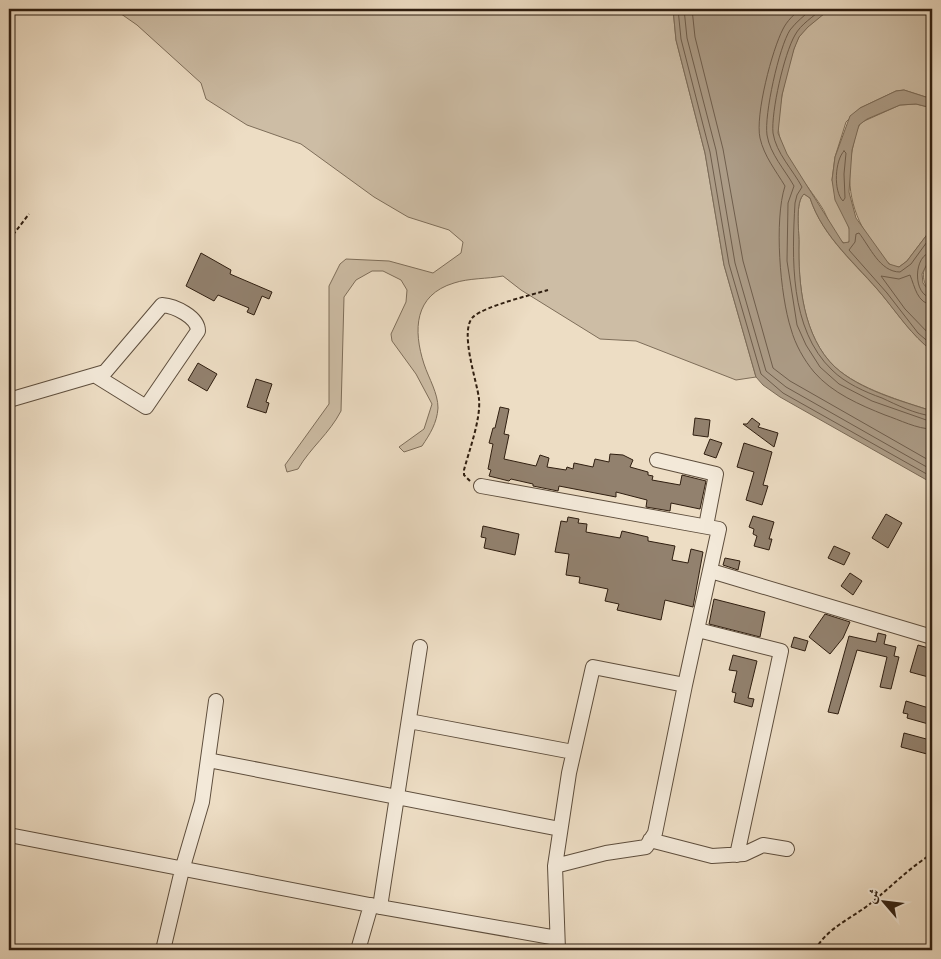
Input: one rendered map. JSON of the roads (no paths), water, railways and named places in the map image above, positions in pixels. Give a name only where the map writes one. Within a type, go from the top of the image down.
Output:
[{"type":"street","points":[[9,400],[105,372],[162,305],[169,305],[194,319],[198,325],[198,331],[146,407],[96,376]]},
{"type":"street","points":[[657,460],[716,474],[706,526]]},
{"type":"street","points":[[482,486],[720,529],[685,685],[655,833],[646,847],[606,853],[554,866]]},
{"type":"street","points":[[710,571],[932,637]]},
{"type":"street","points":[[698,630],[781,651],[737,854]]},
{"type":"street","points":[[358,950],[375,906],[398,797],[420,647]]},
{"type":"street","points":[[9,835],[375,906],[558,944],[554,866],[574,752],[592,667],[685,685]]},
{"type":"street","points":[[163,950],[182,870],[202,802],[216,701]]},
{"type":"street","points":[[409,721],[574,752]]},
{"type":"street","points":[[208,760],[560,829]]},
{"type":"street","points":[[650,840],[712,856],[744,854],[763,845],[787,849]]},
{"type":"water","points":[[673,9],[830,9],[799,37],[782,95],[778,133],[787,154],[843,243],[849,242],[849,228],[835,200],[832,180],[835,157],[850,116],[860,108],[896,91],[904,90],[932,99],[932,108],[916,104],[900,105],[867,119],[859,125],[852,150],[849,192],[856,218],[889,264],[899,267],[907,261],[932,228],[932,254],[922,274],[923,283],[932,295],[932,351],[912,332],[832,238],[823,226],[810,198],[804,194],[799,203],[798,216],[802,292],[809,325],[816,341],[824,355],[835,367],[856,382],[881,394],[932,411],[932,483],[780,397],[763,385],[756,377],[724,265],[705,153],[676,40]]}]
